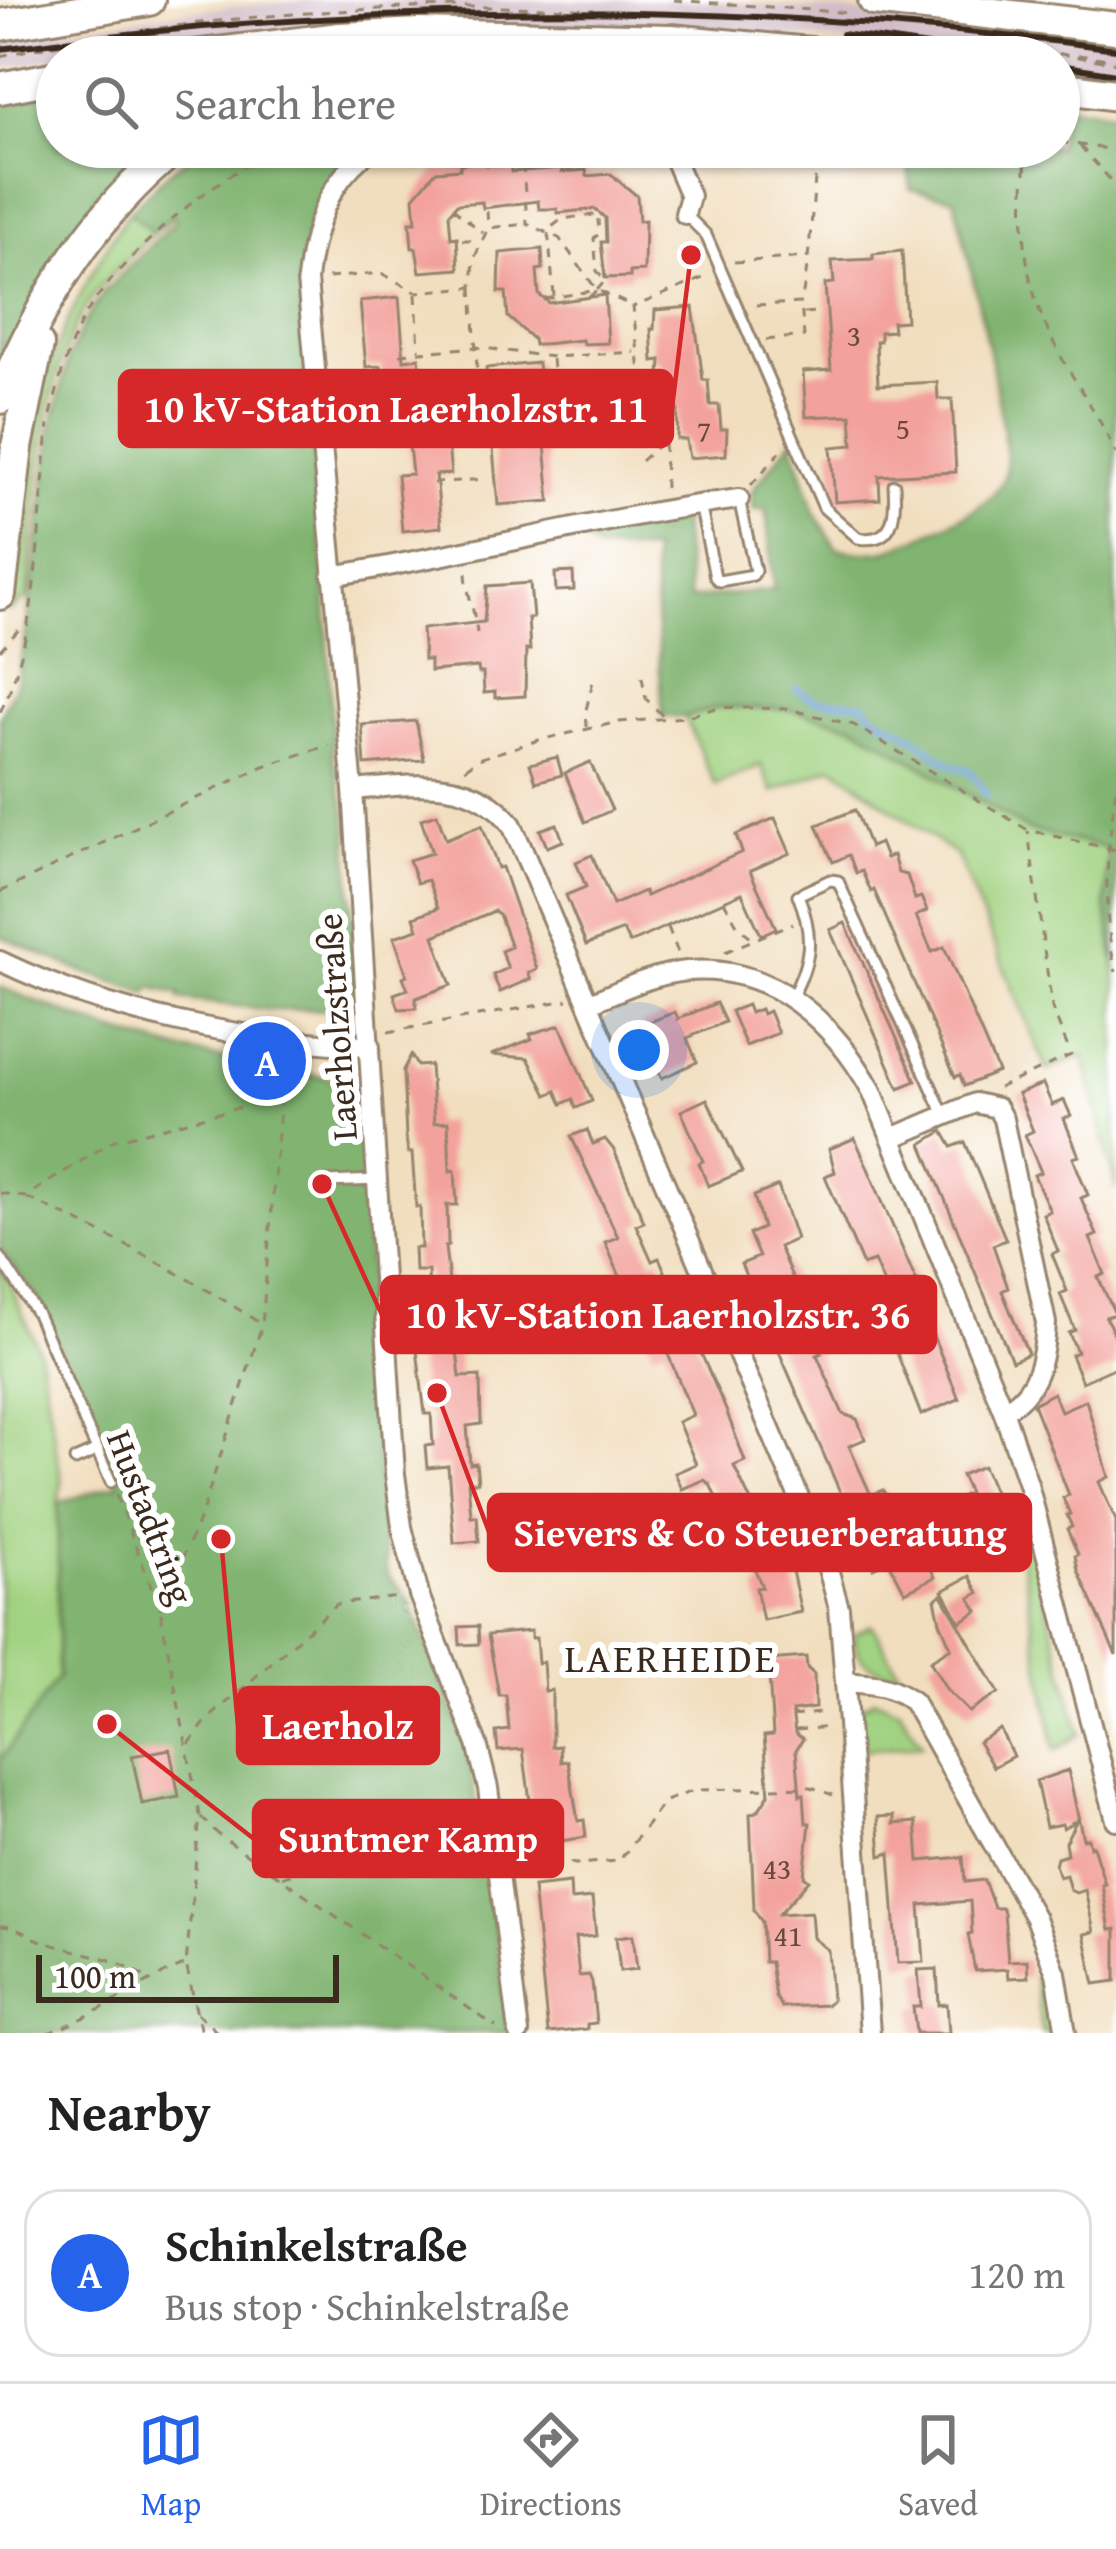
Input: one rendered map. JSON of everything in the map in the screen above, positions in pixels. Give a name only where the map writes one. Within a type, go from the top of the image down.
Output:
[{"type":"highway","points":[[0,25],[149,0]]},
{"type":"highway","points":[[874,0],[1116,28]]},
{"type":"highway","points":[[502,36],[507,35]]},
{"type":"highway","points":[[451,36],[540,36]]},
{"type":"highway","points":[[0,88],[36,81]]},
{"type":"highway","points":[[1080,90],[1116,95]]},
{"type":"highway","points":[[0,398],[47,296],[90,232],[150,168]]},
{"type":"highway","points":[[0,594],[17,447],[47,296]]},
{"type":"street","name":"Laerholzstraße","points":[[350,168],[320,214],[307,280],[319,348],[332,576],[353,790],[398,1500],[419,1594],[477,1744],[496,1858],[511,2032]]},
{"type":"street","points":[[678,168],[690,196],[685,214]]},
{"type":"street","points":[[332,576],[464,553],[665,508],[740,499]]},
{"type":"street","points":[[353,790],[448,785],[490,803],[512,825],[825,1558],[839,1608],[870,2033]]},
{"type":"street","points":[[0,961],[95,1000],[178,1024],[284,1042],[370,1041]]},
{"type":"street","points":[[588,1000],[685,971],[744,977],[812,1011],[848,1050],[872,1091],[1003,1410],[1028,1484],[1116,1820]]},
{"type":"street","points":[[892,1138],[975,1103],[997,1108],[1003,1119],[1046,1323],[1034,1381],[1017,1403],[1003,1410]]},
{"type":"street","points":[[844,1682],[882,1684],[913,1702],[1036,1918],[1056,1972],[1066,2033]]},
{"type":"lane","points":[[685,214],[706,235],[824,508],[858,538],[880,538],[896,518],[894,485]]},
{"type":"lane","points":[[700,504],[719,581],[753,575],[740,499]]},
{"type":"lane","points":[[791,998],[810,950],[807,917],[798,895],[830,880],[843,887],[944,1115]]},
{"type":"lane","points":[[328,1182],[379,1180]]},
{"type":"lane","name":"Hustadtring","points":[[0,1257],[37,1314],[111,1482]]},
{"type":"lane","points":[[75,1460],[98,1450]]},
{"type":"path","points":[[592,2],[592,16]]},
{"type":"path","points":[[1080,54],[1116,62]]},
{"type":"path","points":[[1080,145],[1116,150]]},
{"type":"path","points":[[1080,147],[1116,186]]},
{"type":"path","points":[[0,712],[13,684],[26,624],[49,424],[81,322],[100,292],[176,218],[245,168]]},
{"type":"path","points":[[523,168],[527,224]]},
{"type":"path","points":[[751,341],[803,336],[801,303],[810,257],[809,210],[816,168]]},
{"type":"path","points":[[1025,168],[1025,271],[1047,330],[1116,454]]},
{"type":"path","points":[[454,208],[484,234]]},
{"type":"path","points":[[477,368],[473,259],[487,211]]},
{"type":"path","points":[[548,230],[562,218],[599,216],[599,234],[594,238],[597,271],[605,281],[586,300]]},
{"type":"path","points":[[461,240],[527,224],[548,230],[598,290],[633,307]]},
{"type":"path","points":[[548,230],[554,296]]},
{"type":"path","points":[[633,307],[719,267],[810,257]]},
{"type":"path","points":[[307,280],[381,273],[416,292],[472,287]]},
{"type":"path","points":[[545,299],[598,290]]},
{"type":"path","points":[[416,292],[419,352]]},
{"type":"path","points":[[736,306],[801,303]]},
{"type":"path","points":[[633,307],[637,352],[664,438],[665,508]]},
{"type":"path","points":[[802,313],[817,312]]},
{"type":"path","points":[[636,334],[647,333]]},
{"type":"path","points":[[400,355],[476,347],[552,357],[637,352]]},
{"type":"path","points":[[518,353],[518,364]]},
{"type":"path","points":[[552,357],[556,400]]},
{"type":"path","points":[[646,389],[659,388]]},
{"type":"path","points":[[664,438],[677,437]]},
{"type":"path","points":[[740,499],[793,437]]},
{"type":"path","points":[[641,461],[664,438]]},
{"type":"path","points":[[434,483],[484,478]]},
{"type":"path","points":[[464,553],[477,633]]},
{"type":"path","points":[[0,650],[26,624]]},
{"type":"path","points":[[642,677],[646,699],[663,716]]},
{"type":"path","points":[[588,729],[586,710],[593,681]]},
{"type":"path","points":[[448,785],[478,759],[588,729],[663,716],[685,717],[719,707],[788,709],[854,725],[1028,830],[1116,850]]},
{"type":"path","points":[[0,892],[264,766],[348,739]]},
{"type":"path","points":[[1116,790],[1106,905],[1116,972]]},
{"type":"path","points":[[988,1104],[996,1089],[1070,1055],[1052,1008],[1028,830]]},
{"type":"path","points":[[724,901],[739,928],[755,940]]},
{"type":"path","points":[[708,971],[725,952],[787,926]]},
{"type":"path","points":[[668,927],[685,971]]},
{"type":"path","points":[[370,1041],[588,1000]]},
{"type":"path","points":[[160,1609],[202,1513],[262,1325],[284,1042]]},
{"type":"path","points":[[25,1197],[113,1140],[246,1106],[284,1071]]},
{"type":"path","points":[[0,1193],[25,1197],[119,1239],[205,1286],[262,1325]]},
{"type":"path","name":"Hustadtring","points":[[111,1482],[160,1609],[200,1815],[186,1964],[201,2033]]},
{"type":"path","points":[[188,1745],[207,1720],[337,1604],[419,1594]]},
{"type":"path","points":[[793,1716],[829,1712]]},
{"type":"path","points":[[796,1730],[848,1725]]},
{"type":"path","points":[[281,1877],[316,1864],[556,1857],[575,1864],[620,1861],[665,1801],[696,1790],[811,1787],[853,1797]]},
{"type":"path","points":[[200,1815],[219,1835],[511,2032]]},
{"type":"path","points":[[0,1926],[14,1926],[39,1940],[99,1954],[148,1979]]},
{"type":"path","points":[[47,2033],[98,2012],[148,1979],[186,1964]]},
{"type":"path","points":[[196,2012],[218,2033]]},
{"type":"shaded area","points":[[310,0],[702,0],[920,17],[1075,36],[755,36],[318,26],[224,36],[36,36],[36,63],[0,69],[0,41],[182,11]]},
{"type":"shaded area","points":[[1080,37],[1116,41],[1116,82],[1080,76]]},
{"type":"green space","points":[[36,95],[36,168],[148,168],[0,382],[0,103]]},
{"type":"green space","points":[[1080,107],[1116,113],[1116,972],[1106,905],[1107,848],[1028,830],[854,725],[788,709],[719,707],[685,717],[663,716],[652,551],[597,550],[584,539],[587,532],[681,512],[689,599],[774,590],[766,509],[753,509],[752,491],[792,440],[815,513],[836,548],[875,552],[896,547],[963,516],[999,488],[1006,459],[1003,428],[954,198],[910,189],[909,168],[1080,168]]},
{"type":"green space","points":[[175,168],[349,168],[313,224],[299,282],[325,578],[333,758],[347,816],[357,982],[339,1009],[270,1010],[179,999],[180,994],[151,987],[148,993],[78,970],[0,936],[0,717],[16,683],[25,641],[52,425],[69,357],[84,323],[104,292],[176,220],[173,216],[153,233],[129,212]]},
{"type":"green space","points":[[129,212],[153,233],[95,293],[62,359],[43,439],[27,597],[11,611],[34,432],[46,381],[75,305]]},
{"type":"green space","points":[[719,707],[788,709],[854,725],[1027,830],[1108,848],[1106,905],[1116,972],[1116,1189],[1084,1056],[1047,1070],[957,856],[833,766],[773,792],[761,765],[715,785],[685,717]]},
{"type":"green space","points":[[0,987],[111,1031],[178,1050],[339,1080],[357,1098],[363,1113],[376,1448],[387,1575],[409,1599],[466,1743],[490,1880],[509,2033],[0,2033],[0,1761],[58,1677],[58,1503],[119,1484],[39,1301],[0,1249]]},
{"type":"green space","points":[[0,1263],[39,1351],[62,1483],[58,1677],[0,1761]]},
{"type":"green space","points":[[1024,1519],[1080,1734],[1055,1750],[1015,1522]]},
{"type":"green space","points":[[872,1625],[898,1674],[873,1666],[858,1652],[854,1634]]},
{"type":"green space","points":[[875,1699],[900,1710],[922,1745],[860,1750],[860,1708]]},
{"type":"green space","points":[[1047,1975],[1056,2033],[1042,2033],[1034,1976]]},
{"type":"building","points":[[562,168],[562,172],[586,170],[587,176],[611,174],[637,196],[639,221],[645,220],[644,271],[605,278],[601,242],[606,242],[605,218],[595,209],[558,213],[557,209],[539,209],[538,201],[483,208],[482,202],[457,204],[449,214],[451,238],[457,237],[459,269],[420,272],[416,248],[412,248],[414,197],[436,171]]},
{"type":"building","points":[[542,249],[543,269],[537,270],[539,295],[549,303],[605,295],[608,343],[583,344],[582,340],[534,345],[508,317],[506,292],[499,292],[500,253]]},
{"type":"building","points":[[902,251],[906,321],[892,322],[893,331],[880,332],[880,341],[876,341],[878,385],[937,382],[938,399],[952,399],[956,472],[879,476],[880,499],[835,502],[831,447],[853,445],[851,415],[806,417],[803,372],[831,370],[825,284],[834,283],[832,261],[873,259],[873,254]]},
{"type":"building","points":[[399,297],[404,360],[419,358],[423,400],[443,398],[451,474],[436,475],[441,527],[402,531],[397,475],[412,474],[406,416],[385,417],[381,366],[366,367],[360,301]]},
{"type":"building","points":[[693,307],[703,380],[708,380],[710,405],[719,405],[721,429],[727,429],[726,455],[689,458],[686,440],[677,439],[678,409],[671,409],[670,391],[659,391],[661,360],[653,361],[651,329],[655,310]]},
{"type":"building","points":[[538,363],[550,501],[498,505],[492,438],[501,429],[491,420],[486,368]]},
{"type":"building","points":[[573,572],[574,590],[556,591],[555,573]]},
{"type":"building","points":[[530,583],[533,618],[528,618],[525,696],[495,698],[495,692],[484,693],[478,667],[430,671],[430,660],[424,660],[422,629],[484,622],[487,586]]},
{"type":"building","points":[[416,721],[424,760],[365,765],[362,725]]},
{"type":"building","points":[[557,757],[562,775],[536,782],[530,764]]},
{"type":"building","points":[[590,762],[612,810],[585,822],[565,773]]},
{"type":"building","points":[[855,810],[870,847],[880,843],[886,858],[893,855],[915,899],[921,897],[927,911],[916,916],[932,952],[944,947],[998,1072],[964,1086],[960,1075],[955,1077],[874,890],[871,892],[862,871],[856,873],[849,855],[833,862],[817,825]]},
{"type":"building","points":[[437,814],[446,839],[482,825],[498,868],[502,867],[537,969],[528,973],[531,979],[500,992],[493,975],[508,968],[501,951],[511,947],[494,911],[434,936],[451,985],[416,998],[416,1008],[399,1009],[394,994],[408,989],[394,937],[418,929],[414,917],[438,908],[428,880],[417,883],[409,860],[432,853],[421,819]]},
{"type":"building","points":[[775,818],[790,853],[750,871],[776,928],[761,935],[742,893],[629,943],[623,930],[586,945],[566,895],[586,887],[576,862],[592,855],[613,905],[644,891],[646,896],[742,852],[736,835]]},
{"type":"building","points":[[557,824],[563,841],[547,847],[540,830]]},
{"type":"building","points":[[845,923],[916,1081],[899,1088],[830,930]]},
{"type":"building","points":[[716,1003],[725,1022],[687,1038],[697,1062],[662,1078],[645,1044],[649,1043],[642,1025],[675,1012],[678,1019]]},
{"type":"building","points":[[747,1005],[750,1013],[769,1011],[778,1033],[746,1046],[731,1011]]},
{"type":"building","points":[[560,1025],[592,1101],[576,1108],[573,1099],[562,1104],[556,1091],[547,1095],[528,1058],[491,1055],[532,1039],[530,1034]]},
{"type":"building","points":[[411,1055],[417,1066],[430,1065],[434,1123],[448,1122],[450,1171],[455,1170],[457,1205],[447,1205],[445,1247],[460,1377],[480,1376],[481,1424],[467,1426],[470,1464],[476,1463],[478,1482],[468,1482],[471,1516],[477,1516],[479,1541],[454,1543],[448,1466],[427,1468],[425,1446],[433,1445],[431,1414],[425,1414],[416,1342],[420,1341],[418,1312],[430,1311],[428,1271],[415,1271],[414,1248],[421,1248],[420,1207],[416,1207],[412,1153],[408,1153],[406,1137],[403,1070]]},
{"type":"building","points":[[1043,1084],[1052,1105],[1064,1100],[1071,1116],[1064,1119],[1088,1195],[1081,1198],[1097,1235],[1090,1238],[1105,1274],[1098,1277],[1115,1314],[1106,1317],[1116,1339],[1116,1367],[1082,1382],[1071,1355],[1077,1352],[1069,1333],[1075,1330],[1060,1294],[1067,1291],[1052,1254],[1058,1251],[1043,1214],[1050,1211],[1034,1175],[1041,1172],[1025,1135],[1033,1131],[1018,1094]]},
{"type":"building","points":[[707,1099],[742,1172],[708,1186],[699,1163],[703,1161],[681,1111]]},
{"type":"building","points":[[587,1130],[593,1144],[605,1139],[614,1150],[644,1222],[636,1225],[652,1261],[659,1258],[726,1410],[745,1461],[734,1466],[762,1525],[771,1521],[792,1571],[801,1612],[763,1620],[756,1588],[762,1587],[737,1525],[729,1528],[704,1480],[682,1489],[675,1473],[696,1464],[678,1422],[693,1415],[665,1347],[653,1352],[605,1242],[618,1237],[571,1136]]},
{"type":"building","points":[[943,1131],[952,1147],[965,1142],[1006,1240],[993,1245],[1008,1288],[1002,1291],[1028,1354],[1012,1361],[922,1144]]},
{"type":"building","points":[[855,1138],[923,1297],[918,1299],[959,1399],[921,1415],[890,1335],[904,1330],[874,1261],[863,1265],[825,1176],[835,1172],[829,1149]]},
{"type":"building","points":[[778,1186],[796,1239],[779,1247],[794,1281],[787,1284],[812,1328],[822,1353],[817,1355],[843,1414],[857,1419],[865,1439],[849,1446],[871,1495],[883,1490],[892,1509],[882,1514],[902,1555],[873,1568],[741,1264],[759,1257],[749,1234],[763,1228],[754,1196]]},
{"type":"building","points":[[1053,1393],[1061,1411],[1086,1400],[1109,1477],[1099,1482],[1116,1521],[1116,1655],[1078,1570],[1063,1498],[1069,1495],[1033,1404]]},
{"type":"building","points":[[983,1466],[1005,1518],[960,1536],[954,1521],[968,1515],[960,1497],[969,1493],[961,1475]]},
{"type":"building","points":[[919,1546],[935,1577],[905,1592],[889,1562]]},
{"type":"building","points":[[970,1576],[979,1593],[970,1598],[978,1611],[960,1622],[943,1591]]},
{"type":"building","points":[[942,1595],[999,1693],[969,1712],[947,1690],[930,1661],[951,1648],[935,1599]]},
{"type":"building","points":[[478,1626],[479,1644],[460,1645],[459,1627]]},
{"type":"building","points":[[531,1631],[538,1663],[543,1662],[545,1691],[552,1690],[552,1747],[560,1746],[561,1762],[568,1761],[578,1821],[584,1820],[586,1837],[536,1845],[523,1749],[498,1751],[496,1732],[509,1730],[506,1695],[499,1695],[488,1635]]},
{"type":"building","points":[[806,1657],[807,1668],[814,1674],[815,1708],[792,1711],[795,1733],[803,1739],[796,1750],[800,1795],[804,1794],[806,1823],[810,1823],[804,1876],[809,1880],[779,1914],[811,1912],[813,1938],[828,1950],[832,2000],[827,2005],[781,2007],[770,1962],[764,1962],[762,1922],[754,1910],[750,1814],[758,1811],[769,1794],[764,1736],[773,1735],[768,1660]]},
{"type":"building","points":[[1000,1729],[1013,1756],[993,1767],[978,1742]]},
{"type":"building","points":[[170,1749],[179,1797],[142,1804],[132,1756]]},
{"type":"building","points":[[1068,1770],[1083,1839],[1088,1838],[1093,1846],[1105,1884],[1110,1930],[1116,1929],[1116,1981],[1095,1984],[1084,1934],[1094,1932],[1085,1890],[1070,1890],[1066,1875],[1059,1877],[1055,1865],[1057,1857],[1067,1854],[1065,1842],[1077,1820],[1063,1828],[1062,1824],[1046,1827],[1036,1781]]},
{"type":"building","points":[[894,1816],[894,1824],[916,1822],[919,1861],[963,1857],[965,1882],[984,1880],[994,1908],[1004,1913],[1008,1961],[1027,1960],[1028,1977],[1008,1978],[1007,1969],[975,1971],[968,1934],[972,1933],[970,1901],[920,1905],[924,1962],[898,1963],[890,1853],[881,1856],[878,1817]]},
{"type":"building","points":[[570,1883],[571,1900],[592,1898],[596,1936],[575,1938],[579,1976],[589,1975],[592,1982],[596,2023],[587,2024],[587,2029],[548,2033],[533,1887]]},
{"type":"building","points":[[633,1935],[637,1969],[620,1971],[616,1937]]},
{"type":"building","points":[[937,1969],[939,2005],[947,2004],[949,2033],[916,2033],[913,2007],[921,2007],[918,1970]]},
{"type":"waterway","points":[[796,689],[816,700],[863,703],[942,759],[969,770],[987,795]]},
{"type":"railway","points":[[112,36],[278,21],[558,12],[838,21],[1003,36]]},
{"type":"railway","points":[[842,34],[856,36]]},
{"type":"railway","points":[[0,49],[36,45]]},
{"type":"railway","points":[[1080,45],[1116,49]]},
{"type":"railway","points":[[1080,68],[1116,74]]},
{"type":"place","name":"10 kV-Station Laerholzstr. 11","points":[[691,255]]},
{"type":"place","name":"Schinkelstraße","points":[[267,1061]]},
{"type":"place","name":"10 kV-Station Laerholzstr. 36","points":[[322,1184]]},
{"type":"place","name":"Sievers & Co Steuerberatung","points":[[437,1393]]},
{"type":"place","name":"Laerholz","points":[[221,1539]]},
{"type":"place","name":"Suntmer Kamp","points":[[107,1724]]},
{"type":"district","name":"LAERHEIDE","points":[[671,1658]]}]
